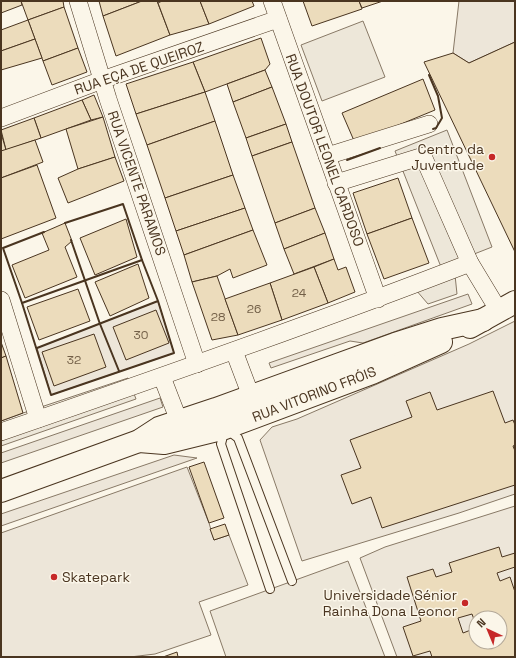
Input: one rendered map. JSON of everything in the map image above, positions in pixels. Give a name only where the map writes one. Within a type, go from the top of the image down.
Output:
[{"type":"main road","name":"RUA VITORINO FRÓIS","points":[[1,491],[139,441],[159,428],[216,409],[395,344],[499,311]]},
{"type":"main road","name":"RUA VITORINO FRÓIS","points":[[139,441],[164,443],[225,428],[372,373],[449,338],[499,311]]},
{"type":"main road","points":[[216,409],[225,428]]},
{"type":"street","name":"RUA VICENTE PARAMOS","points":[[78,1],[102,80],[197,364]]},
{"type":"street","name":"RUA DOUTOR LEONEL CARDOSO","points":[[272,1],[378,299]]},
{"type":"street","name":"RUA EÇA DE QUEIROZ","points":[[1,118],[102,80],[278,19]]},
{"type":"street","points":[[327,156],[428,124]]},
{"type":"street","points":[[336,183],[423,156],[470,263],[499,311]]},
{"type":"street","points":[[1,432],[162,377],[378,299],[470,263]]},
{"type":"street","points":[[1,300],[38,419]]},
{"type":"street","name":"RUA VITORINO FRÓIS","points":[[234,351],[251,396]]},
{"type":"street","points":[[162,377],[179,421]]},
{"type":"lane","points":[[270,589],[221,444],[225,428],[238,438],[292,581]]},
{"type":"shaded area","points":[[459,1],[515,1],[515,42],[469,63],[453,53]]},
{"type":"shaded area","points":[[363,21],[385,77],[322,101],[301,45]]},
{"type":"shaded area","points":[[447,130],[492,247],[441,267],[395,151]]},
{"type":"shaded area","points":[[455,275],[457,294],[428,304],[416,290]]},
{"type":"shaded area","points":[[468,294],[472,304],[363,343],[350,341],[271,368],[269,363]]},
{"type":"shaded area","points":[[158,301],[174,353],[51,395],[37,348]]},
{"type":"shaded area","points":[[515,321],[515,494],[459,513],[302,561],[260,440],[272,427],[297,419],[469,344]]},
{"type":"shaded area","points":[[128,378],[136,399],[1,446],[1,421]]},
{"type":"shaded area","points":[[160,398],[163,407],[1,463],[1,453]]},
{"type":"shaded area","points":[[174,455],[197,458],[1,526],[1,514]]},
{"type":"shaded area","points":[[187,467],[209,523],[214,540],[229,535],[248,585],[199,602],[211,635],[155,654],[130,657],[1,657],[1,533]]},
{"type":"shaded area","points":[[515,506],[515,657],[397,657],[360,558],[385,547]]},
{"type":"shaded area","points":[[348,561],[385,657],[226,657],[210,611]]},
{"type":"building","points":[[1,1],[21,1],[22,5],[1,13]]},
{"type":"building","points":[[21,1],[63,1],[64,7],[28,20]]},
{"type":"building","points":[[99,1],[142,1],[103,16]]},
{"type":"building","points":[[142,1],[157,1],[170,35],[116,56],[103,16]]},
{"type":"building","points":[[162,1],[200,1],[209,24],[170,35],[158,3]]},
{"type":"building","points":[[200,1],[252,1],[254,6],[209,24]]},
{"type":"building","points":[[303,1],[359,1],[362,9],[312,26]]},
{"type":"building","points":[[359,1],[383,1],[362,8]]},
{"type":"building","points":[[64,7],[78,48],[43,61],[28,20]]},
{"type":"building","points":[[28,20],[35,39],[1,51],[1,30]]},
{"type":"building","points":[[261,38],[270,64],[265,70],[205,92],[193,62]]},
{"type":"building","points":[[35,39],[42,58],[1,70],[1,51]]},
{"type":"building","name":"Centro da Juventude","points":[[515,42],[515,252],[424,62],[453,53],[469,63]]},
{"type":"building","points":[[78,48],[87,72],[52,85],[43,61]]},
{"type":"building","points":[[193,62],[205,92],[136,114],[126,84]]},
{"type":"building","points":[[265,70],[272,87],[233,102],[227,84]]},
{"type":"building","points":[[423,79],[435,110],[355,143],[342,113]]},
{"type":"building","points":[[272,87],[286,124],[246,138],[233,102]]},
{"type":"building","points":[[205,92],[215,121],[147,145],[136,114]]},
{"type":"building","points":[[94,95],[103,117],[91,120],[82,100]]},
{"type":"building","points":[[82,100],[91,120],[41,138],[34,118]]},
{"type":"building","points":[[103,117],[115,157],[78,169],[66,129]]},
{"type":"building","points":[[34,118],[41,138],[6,150],[1,130]]},
{"type":"building","points":[[215,121],[233,175],[165,198],[147,145]]},
{"type":"building","points":[[286,124],[292,142],[252,156],[246,138]]},
{"type":"building","points":[[1,133],[6,150],[1,152]]},
{"type":"building","points":[[35,140],[43,162],[1,178],[1,151]]},
{"type":"building","points":[[292,142],[315,208],[275,223],[252,156]]},
{"type":"building","points":[[115,157],[124,181],[68,203],[58,178],[78,169]]},
{"type":"building","points":[[37,165],[56,218],[1,239],[1,178]]},
{"type":"building","points":[[233,175],[245,208],[176,231],[165,198]]},
{"type":"building","points":[[398,178],[412,218],[367,234],[353,193]]},
{"type":"building","points":[[245,208],[253,230],[184,255],[176,231]]},
{"type":"building","points":[[315,208],[325,233],[284,249],[275,223]]},
{"type":"building","points":[[412,218],[429,263],[384,279],[367,234]]},
{"type":"building","points":[[126,219],[137,257],[95,275],[80,238]]},
{"type":"building","points":[[65,223],[72,241],[65,247],[77,277],[25,298],[12,265],[49,250],[42,233]]},
{"type":"building","points":[[253,230],[267,265],[233,278],[230,269],[217,276],[192,282],[184,255]]},
{"type":"building","points":[[325,233],[334,259],[294,274],[284,249]]},
{"type":"building","points":[[334,259],[338,270],[346,267],[355,292],[328,303],[314,267]]},
{"type":"building","points":[[138,264],[149,298],[110,316],[95,282]]},
{"type":"building","points":[[314,267],[328,303],[282,320],[270,283]]},
{"type":"building","points":[[217,276],[238,335],[212,340],[192,282]]},
{"type":"building","points":[[270,283],[282,320],[238,335],[225,299]]},
{"type":"building","points":[[78,289],[90,321],[39,340],[27,307]]},
{"type":"building","points":[[156,310],[169,343],[126,360],[113,327]]},
{"type":"building","points":[[94,334],[106,367],[54,386],[42,352]]},
{"type":"building","points":[[1,342],[6,356],[1,358]]},
{"type":"building","points":[[6,356],[23,413],[1,421],[1,358]]},
{"type":"building","points":[[493,391],[505,423],[513,420],[515,425],[515,445],[513,446],[515,451],[515,485],[382,528],[371,497],[352,504],[341,475],[361,468],[350,440],[412,417],[406,401],[430,392],[437,410]]},
{"type":"building","points":[[204,462],[224,518],[209,523],[189,467]]},
{"type":"building","points":[[225,524],[229,535],[214,540],[210,529]]},
{"type":"building","name":"Universidade Sénior Rainha Dona Leonor","points":[[499,547],[502,557],[515,553],[515,567],[497,573],[500,581],[510,577],[515,592],[515,657],[432,657],[430,651],[413,656],[403,627],[421,621],[407,577],[433,569],[436,577],[452,572],[449,563]]},
{"type":"building","points":[[177,652],[178,657],[163,657]]},
{"type":"wall","points":[[429,75],[438,96],[442,118],[436,128],[433,129]]},
{"type":"wall","points":[[347,160],[380,148]]},
{"type":"wall","points":[[65,223],[123,204],[142,260]]},
{"type":"wall","points":[[22,303],[3,248],[44,232]]},
{"type":"wall","points":[[71,240],[100,324],[119,371]]},
{"type":"wall","points":[[37,348],[158,301],[174,353],[51,395],[22,303],[142,260],[158,301]]},
{"type":"place","name":"Centro da Juventude","points":[[492,157]]},
{"type":"place","name":"Skatepark","points":[[54,577]]},
{"type":"place","name":"Universidade Sénior Rainha Dona Leonor","points":[[465,603]]}]
